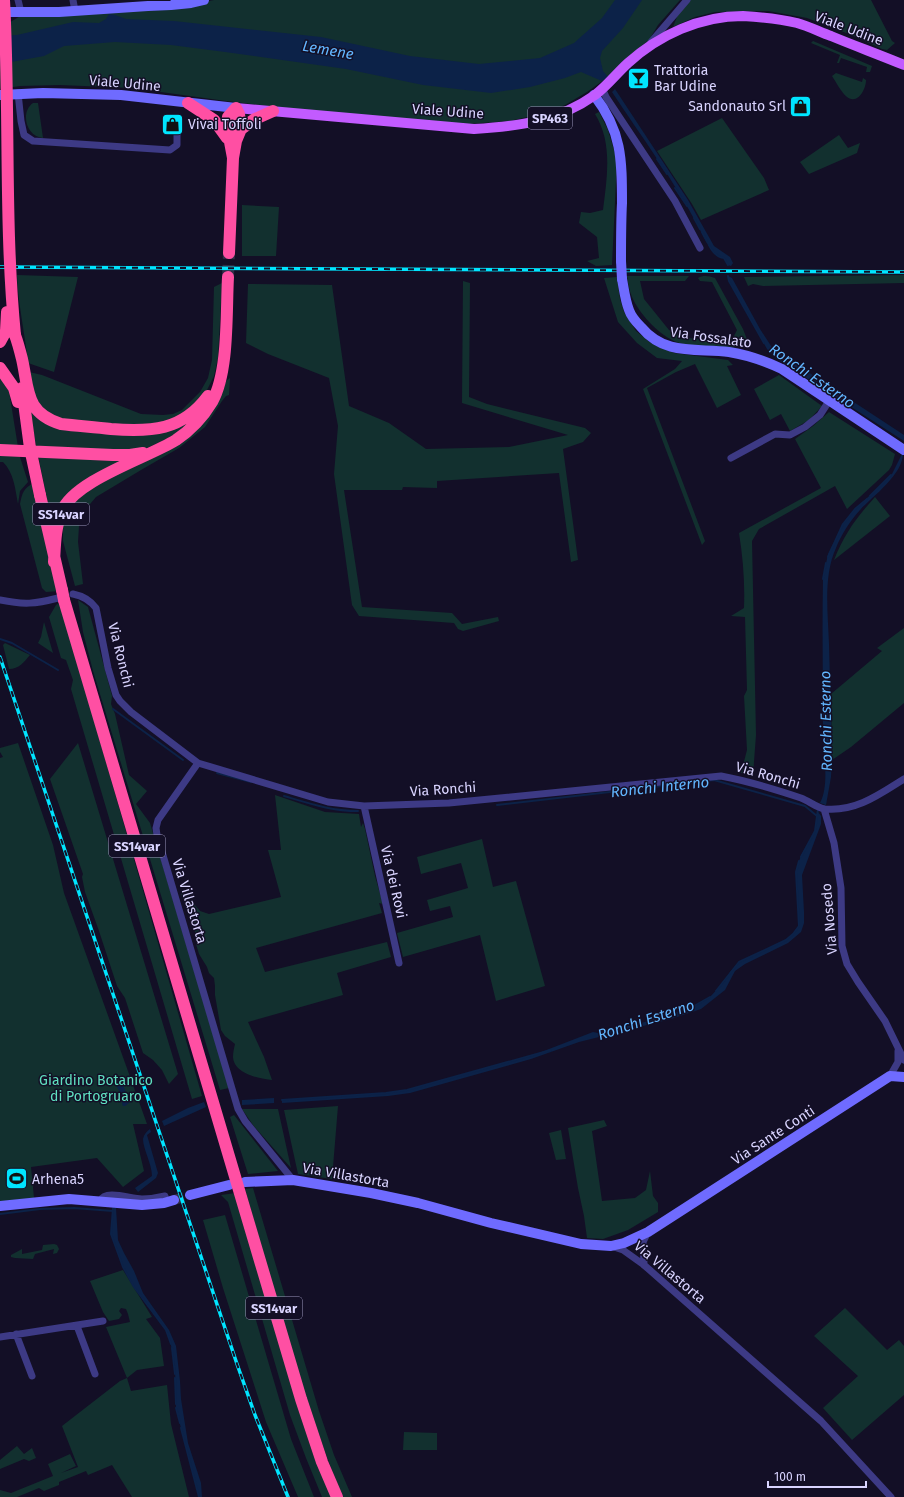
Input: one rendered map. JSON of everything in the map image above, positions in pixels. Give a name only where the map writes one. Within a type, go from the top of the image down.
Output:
[{"type":"highway","points":[[0,342],[6,331],[9,249],[4,0]]},
{"type":"highway","points":[[188,103],[214,120],[228,139]]},
{"type":"highway","points":[[232,158],[227,126],[228,117],[236,108],[239,114],[241,129]]},
{"type":"highway","points":[[229,254],[232,158],[236,141],[241,129],[254,119],[273,111]]},
{"type":"highway","name":"SS14var","points":[[9,249],[15,335],[30,448],[54,562],[301,1399],[322,1462],[337,1497]]},
{"type":"highway","points":[[0,450],[130,455],[169,444],[188,431],[200,420],[212,402],[222,375],[228,277]]},
{"type":"highway","points":[[15,335],[22,359],[28,394],[37,410],[52,421],[65,425],[136,431],[160,429],[176,423],[188,416],[202,404],[211,392],[219,374],[225,343]]},
{"type":"highway","points":[[0,368],[14,388],[23,431],[30,448]]},
{"type":"highway","name":"SS14var","points":[[54,562],[59,519],[62,510],[71,497],[95,480],[169,444]]},
{"type":"main road","name":"Viale Udine","points":[[236,108],[474,129],[508,126],[544,120],[570,109],[594,95],[638,55],[665,36],[693,24],[720,18],[742,16],[797,23],[904,65]]},
{"type":"street","points":[[18,0],[21,12]]},
{"type":"street","points":[[73,0],[75,11]]},
{"type":"street","points":[[0,12],[75,11],[148,3],[178,5],[204,0]]},
{"type":"street","points":[[638,55],[657,36],[687,0]]},
{"type":"street","points":[[602,88],[606,97],[676,201],[700,248]]},
{"type":"street","name":"Viale Udine","points":[[0,98],[59,94],[121,95],[236,108]]},
{"type":"street","name":"Via Fossalato","points":[[594,95],[603,106],[618,142],[622,164],[622,280],[629,310],[644,331],[657,342],[669,347],[730,352],[761,359],[782,369],[904,450]]},
{"type":"street","points":[[19,97],[24,135],[33,141],[170,150],[177,145],[177,126]]},
{"type":"street","points":[[731,458],[776,434],[790,435],[805,427],[820,415],[829,401]]},
{"type":"street","points":[[0,600],[24,604],[41,602],[64,596]]},
{"type":"street","name":"Via Ronchi","points":[[64,596],[84,598],[92,603],[96,608],[108,668],[116,695],[131,712],[198,763],[328,802],[364,806],[449,803],[721,776],[749,782],[792,795],[824,809],[861,804],[904,779]]},
{"type":"street","name":"Via Villastorta","points":[[198,763],[158,820],[156,828],[157,835],[238,1109],[245,1121],[293,1180]]},
{"type":"street","name":"Via dei Rovi","points":[[364,806],[399,962]]},
{"type":"street","name":"Via Nosedo","points":[[824,809],[834,842],[840,888],[842,946],[847,964],[885,1021],[895,1040],[898,1051],[904,1060]]},
{"type":"street","points":[[898,1051],[898,1062],[890,1076],[904,1077]]},
{"type":"street","name":"Via Sante Conti","points":[[611,1246],[624,1243],[648,1232],[890,1076]]},
{"type":"street","name":"Via Villastorta","points":[[246,1182],[293,1180],[418,1203],[491,1223],[581,1244],[611,1246],[624,1250],[644,1265],[821,1421],[891,1497]]},
{"type":"street","points":[[190,1195],[229,1185]]},
{"type":"street","points":[[0,1206],[69,1199],[142,1205],[164,1203],[169,1198]]},
{"type":"street","points":[[644,1265],[643,1242],[648,1232]]},
{"type":"street","points":[[0,1337],[103,1321]]},
{"type":"street","points":[[77,1326],[95,1374]]},
{"type":"street","points":[[16,1334],[32,1376]]},
{"type":"green space","points":[[214,0],[680,0],[658,25],[649,40],[624,60],[608,77],[587,92],[565,105],[546,113],[509,121],[468,124],[302,110],[132,88],[60,85],[20,86],[0,89],[0,22],[7,24],[22,15],[99,11],[164,10]]},
{"type":"green space","points":[[690,0],[871,0],[892,41],[895,43],[887,50],[882,49],[849,34],[807,18],[768,11],[715,12],[695,17],[673,27],[680,9]]},
{"type":"green space","points":[[813,41],[872,66],[870,72],[866,72],[867,67],[841,58],[839,63],[837,63],[840,55],[811,43]]},
{"type":"green space","points":[[836,73],[862,82],[863,78],[866,80],[865,88],[858,98],[851,99],[847,97],[832,76]]},
{"type":"green space","points":[[33,103],[38,103],[43,138],[37,137],[32,133],[27,124],[27,112]]},
{"type":"green space","points":[[599,112],[608,130],[617,160],[612,265],[596,266],[587,261],[599,258],[597,237],[579,223],[581,212],[590,213],[603,210],[607,161],[601,125],[595,114]]},
{"type":"green space","points":[[722,118],[764,178],[769,190],[701,220],[657,151]]},
{"type":"green space","points":[[839,135],[848,148],[860,143],[857,153],[809,174],[800,162]]},
{"type":"green space","points":[[242,205],[279,207],[276,256],[242,256]]},
{"type":"green space","points":[[17,275],[78,277],[54,372],[28,363]]},
{"type":"green space","points":[[904,275],[904,283],[763,286],[753,284],[748,286],[744,277]]},
{"type":"green space","points":[[627,276],[689,276],[685,281],[640,281],[644,299],[669,330],[689,338],[718,341],[733,338],[737,330],[712,282],[700,281],[698,278],[706,276],[715,278],[743,329],[748,342],[741,346],[729,348],[689,345],[674,341],[655,328],[639,310],[631,294]]},
{"type":"green space","points":[[617,277],[620,299],[624,312],[636,331],[651,343],[674,353],[728,360],[733,365],[727,366],[741,395],[717,408],[695,364],[676,372],[647,388],[705,541],[702,545],[643,389],[675,369],[682,361],[657,358],[637,343],[618,322],[604,278]]},
{"type":"green space","points":[[463,281],[470,283],[469,397],[487,404],[585,428],[591,433],[583,442],[563,449],[578,560],[571,562],[559,473],[437,481],[437,488],[403,487],[402,490],[344,490],[362,607],[452,613],[462,624],[498,617],[499,621],[463,631],[458,629],[454,623],[359,616],[352,605],[334,474],[338,426],[329,378],[268,354],[246,343],[248,284],[332,285],[349,406],[389,423],[426,449],[509,447],[568,435],[462,403]]},
{"type":"green space","points":[[222,283],[218,358],[214,376],[204,396],[189,411],[174,420],[141,427],[56,418],[48,414],[39,404],[34,393],[29,372],[42,375],[141,414],[163,415],[173,414],[182,410],[200,392],[208,378],[212,360],[214,287]]},
{"type":"green space","points":[[779,375],[822,406],[809,420],[790,431],[781,414],[770,420],[754,389]]},
{"type":"green space","points":[[0,377],[9,391],[18,447],[0,446]]},
{"type":"green space","points":[[230,378],[229,395],[222,401],[205,427],[179,448],[96,497],[85,510],[79,526],[78,542],[83,584],[75,586],[63,541],[63,525],[72,502],[84,490],[161,453],[217,405],[226,381]]},
{"type":"green space","points":[[30,410],[67,430],[187,422],[188,425],[181,432],[147,448],[127,451],[36,446]]},
{"type":"green space","points":[[829,412],[895,454],[889,470],[847,509],[835,486],[759,529],[752,541],[756,735],[753,775],[741,773],[747,750],[744,696],[747,690],[745,617],[731,616],[744,608],[742,552],[739,533],[821,488],[795,439]]},
{"type":"green space","points":[[0,454],[19,454],[28,482],[20,491],[18,504],[12,476],[7,466],[3,462],[0,462]]},
{"type":"green space","points":[[38,455],[129,458],[80,486],[53,528]]},
{"type":"green space","points":[[34,483],[60,591],[46,592],[42,588],[20,504],[21,497],[27,487]]},
{"type":"green space","points":[[875,497],[890,516],[834,560],[842,542],[852,526]]},
{"type":"green space","points":[[78,600],[88,607],[112,696],[111,704],[115,714],[129,775],[147,791],[136,804],[150,823],[229,1088],[220,1090],[93,671],[83,632]]},
{"type":"green space","points":[[60,602],[202,1096],[192,1099],[71,689],[73,680],[66,660],[61,658],[49,617],[56,605]]},
{"type":"green space","points":[[44,622],[53,653],[38,643],[41,637]]},
{"type":"green space","points":[[904,628],[904,703],[851,747],[832,760],[831,694],[882,651],[877,648]]},
{"type":"green space","points":[[5,643],[30,655],[23,663],[13,669],[9,669],[3,645]]},
{"type":"green space","name":"Giardino Botanico di Portogruaro","points":[[18,743],[53,845],[64,893],[147,1124],[133,1124],[144,1171],[123,1187],[97,1158],[31,1167],[34,1198],[0,1203],[0,758],[3,757],[0,752],[0,748]]},
{"type":"green space","points":[[78,743],[178,1074],[169,1084],[162,1070],[153,1060],[143,1053],[125,998],[117,986],[85,892],[82,877],[83,874],[50,779]]},
{"type":"green space","points":[[275,795],[325,812],[359,814],[361,827],[363,823],[365,829],[375,876],[383,904],[379,903],[382,913],[256,948],[265,972],[387,942],[391,957],[337,973],[343,995],[248,1022],[264,1057],[272,1080],[255,1077],[248,1074],[238,1068],[234,1063],[233,1057],[235,1044],[225,1036],[221,1030],[215,995],[214,978],[209,973],[199,954],[196,944],[196,935],[181,894],[183,891],[200,911],[209,914],[281,897],[268,850],[281,850]]},
{"type":"green space","points":[[482,839],[493,887],[516,881],[545,986],[496,1001],[480,935],[403,957],[397,933],[453,917],[450,906],[430,911],[427,900],[468,888],[461,863],[421,874],[417,857]]},
{"type":"green space","points":[[338,1106],[332,1179],[298,1174],[284,1110]]},
{"type":"green space","points":[[242,1109],[278,1109],[291,1168],[253,1125]]},
{"type":"green space","points":[[234,1115],[278,1171],[248,1174],[230,1117]]},
{"type":"green space","points":[[604,1120],[607,1126],[592,1131],[602,1201],[635,1198],[646,1190],[650,1171],[653,1196],[658,1203],[658,1212],[628,1230],[603,1239],[587,1238],[568,1128]]},
{"type":"green space","points":[[561,1130],[566,1159],[556,1160],[549,1133]]},
{"type":"green space","points":[[253,1188],[319,1411],[334,1455],[352,1497],[343,1497],[314,1422],[301,1383],[245,1189]]},
{"type":"green space","points":[[236,1193],[332,1497],[322,1497],[290,1415],[228,1202],[221,1195]]},
{"type":"green space","points":[[225,1215],[291,1439],[314,1497],[298,1497],[266,1422],[223,1288],[203,1220]]},
{"type":"green space","points":[[43,1245],[57,1245],[59,1249],[57,1253],[53,1254],[54,1249],[35,1254],[33,1259],[11,1257],[11,1255],[22,1249],[22,1254],[42,1250]]},
{"type":"green space","points":[[123,1270],[152,1317],[146,1319],[160,1338],[164,1366],[137,1370],[127,1378],[106,1327],[130,1322],[128,1314],[126,1309],[121,1308],[119,1311],[122,1315],[119,1319],[109,1321],[103,1312],[90,1281]]},
{"type":"green space","points":[[845,1308],[887,1350],[899,1340],[904,1346],[904,1395],[852,1440],[823,1408],[858,1376],[814,1336]]},
{"type":"green space","points":[[127,1378],[131,1391],[167,1385],[171,1424],[189,1497],[132,1497],[112,1465],[88,1475],[86,1471],[59,1482],[59,1485],[44,1491],[39,1488],[17,1497],[0,1497],[0,1490],[11,1493],[53,1476],[48,1464],[70,1454],[76,1466],[61,1473],[78,1467],[62,1426],[120,1381]]},
{"type":"green space","points":[[404,1432],[437,1433],[437,1450],[403,1450]]},
{"type":"green space","points":[[17,1446],[24,1454],[32,1448],[36,1458],[29,1461],[24,1459],[0,1469],[0,1460]]},
{"type":"water","name":"Lemene","points":[[615,0],[642,0],[623,28],[602,51],[600,58],[603,71],[608,77],[602,81],[581,72],[565,78],[530,87],[491,93],[423,85],[346,69],[171,45],[115,42],[64,46],[44,56],[0,64],[0,36],[17,35],[73,22],[99,23],[106,19],[109,14],[126,19],[174,21],[321,37],[410,56],[479,64],[540,58],[574,43],[602,18]]},
{"type":"water","points":[[615,89],[688,200],[714,246],[730,257],[733,263],[731,266],[728,265],[724,258],[715,253],[708,245],[678,191],[612,92]]},
{"type":"water","points":[[728,276],[732,278],[760,329],[773,349],[904,435],[904,441],[777,359],[767,349],[729,281]]},
{"type":"water","points":[[903,452],[899,468],[894,476],[860,510],[846,528],[836,548],[829,571],[827,608],[832,754],[831,777],[826,805],[820,803],[825,787],[823,731],[823,578],[828,554],[843,524],[855,509],[891,476]]},
{"type":"water","points":[[818,812],[821,816],[821,824],[802,875],[804,923],[801,932],[788,943],[745,964],[735,971],[725,990],[701,1009],[671,1019],[579,1042],[531,1059],[410,1093],[388,1096],[282,1103],[282,1100],[386,1093],[407,1090],[531,1056],[593,1032],[598,1033],[687,1010],[709,998],[724,982],[739,962],[786,940],[799,926],[796,872],[801,855],[815,831]]},
{"type":"water","points":[[119,1080],[121,1081],[130,1101],[125,1106],[122,1105],[117,1086],[117,1082]]},
{"type":"water","points":[[274,1098],[274,1103],[242,1105],[242,1100]]},
{"type":"water","points":[[204,1102],[206,1107],[164,1126],[162,1121]]},
{"type":"water","points":[[150,1129],[151,1132],[147,1135],[158,1173],[156,1178],[138,1192],[135,1188],[152,1176],[143,1139]]},
{"type":"water","points":[[113,1208],[116,1208],[118,1240],[134,1271],[143,1293],[169,1330],[176,1346],[181,1399],[188,1443],[201,1483],[202,1497],[199,1497],[176,1409],[175,1367],[170,1340],[166,1330],[134,1287],[123,1267],[111,1234]]},
{"type":"waterway","name":"Ronchi Esterno","points":[[657,159],[667,174]]},
{"type":"waterway","name":"Ronchi Esterno","points":[[675,188],[687,206]]},
{"type":"waterway","name":"Ronchi Esterno","points":[[694,218],[700,229]]},
{"type":"waterway","name":"Ronchi Esterno","points":[[702,232],[707,241]]},
{"type":"waterway","name":"Ronchi Esterno","points":[[709,245],[717,255],[724,258],[728,265]]},
{"type":"waterway","name":"Ronchi Esterno","points":[[728,276],[729,281],[764,343]]},
{"type":"waterway","name":"Ronchi Esterno","points":[[870,496],[891,475]]},
{"type":"waterway","name":"Ronchi Esterno","points":[[828,557],[843,524],[855,509],[867,499]]},
{"type":"waterway","name":"Ronchi Esterno","points":[[823,579],[826,563]]},
{"type":"waterway","name":"Ronchi Interno","points":[[0,639],[12,643],[58,670]]},
{"type":"waterway","name":"Ronchi Interno","points":[[113,709],[183,760]]},
{"type":"waterway","name":"Ronchi Interno","points":[[217,773],[251,782]]},
{"type":"waterway","name":"Ronchi Interno","points":[[497,805],[714,780],[805,806],[817,816]]},
{"type":"waterway","name":"Ronchi Interno","points":[[284,796],[329,808],[358,811]]},
{"type":"waterway","name":"Ronchi Esterno","points":[[801,857],[815,831],[818,809]]},
{"type":"waterway","name":"Ronchi Esterno","points":[[716,991],[739,962],[786,940],[799,926],[796,872],[799,861]]},
{"type":"waterway","name":"Ronchi Esterno","points":[[648,1021],[687,1010],[710,997]]},
{"type":"waterway","name":"Ronchi Esterno","points":[[282,1100],[386,1093],[407,1090],[551,1050]]},
{"type":"waterway","name":"Ronchi Esterno","points":[[0,1214],[40,1209],[74,1208],[113,1211]]},
{"type":"waterway","points":[[113,1208],[111,1234],[123,1267],[134,1287],[166,1330],[171,1344]]},
{"type":"waterway","points":[[172,1348],[175,1374]]},
{"type":"waterway","points":[[175,1378],[176,1404]]},
{"type":"waterway","points":[[176,1408],[180,1423]]},
{"type":"waterway","points":[[181,1428],[199,1497]]},
{"type":"tunnel","points":[[228,277],[229,253]]},
{"type":"tunnel","points":[[174,1200],[190,1195]]},
{"type":"railway","points":[[0,267],[904,272]]},
{"type":"railway","points":[[0,657],[237,1364],[255,1415],[288,1497]]},
{"type":"place","name":"Trattoria Bar Udine","points":[[639,78]]},
{"type":"place","name":"Sandonauto Srl","points":[[801,106]]},
{"type":"place","name":"Vivai Toffoli","points":[[173,124]]},
{"type":"place","name":"Arhena5","points":[[16,1179]]}]
